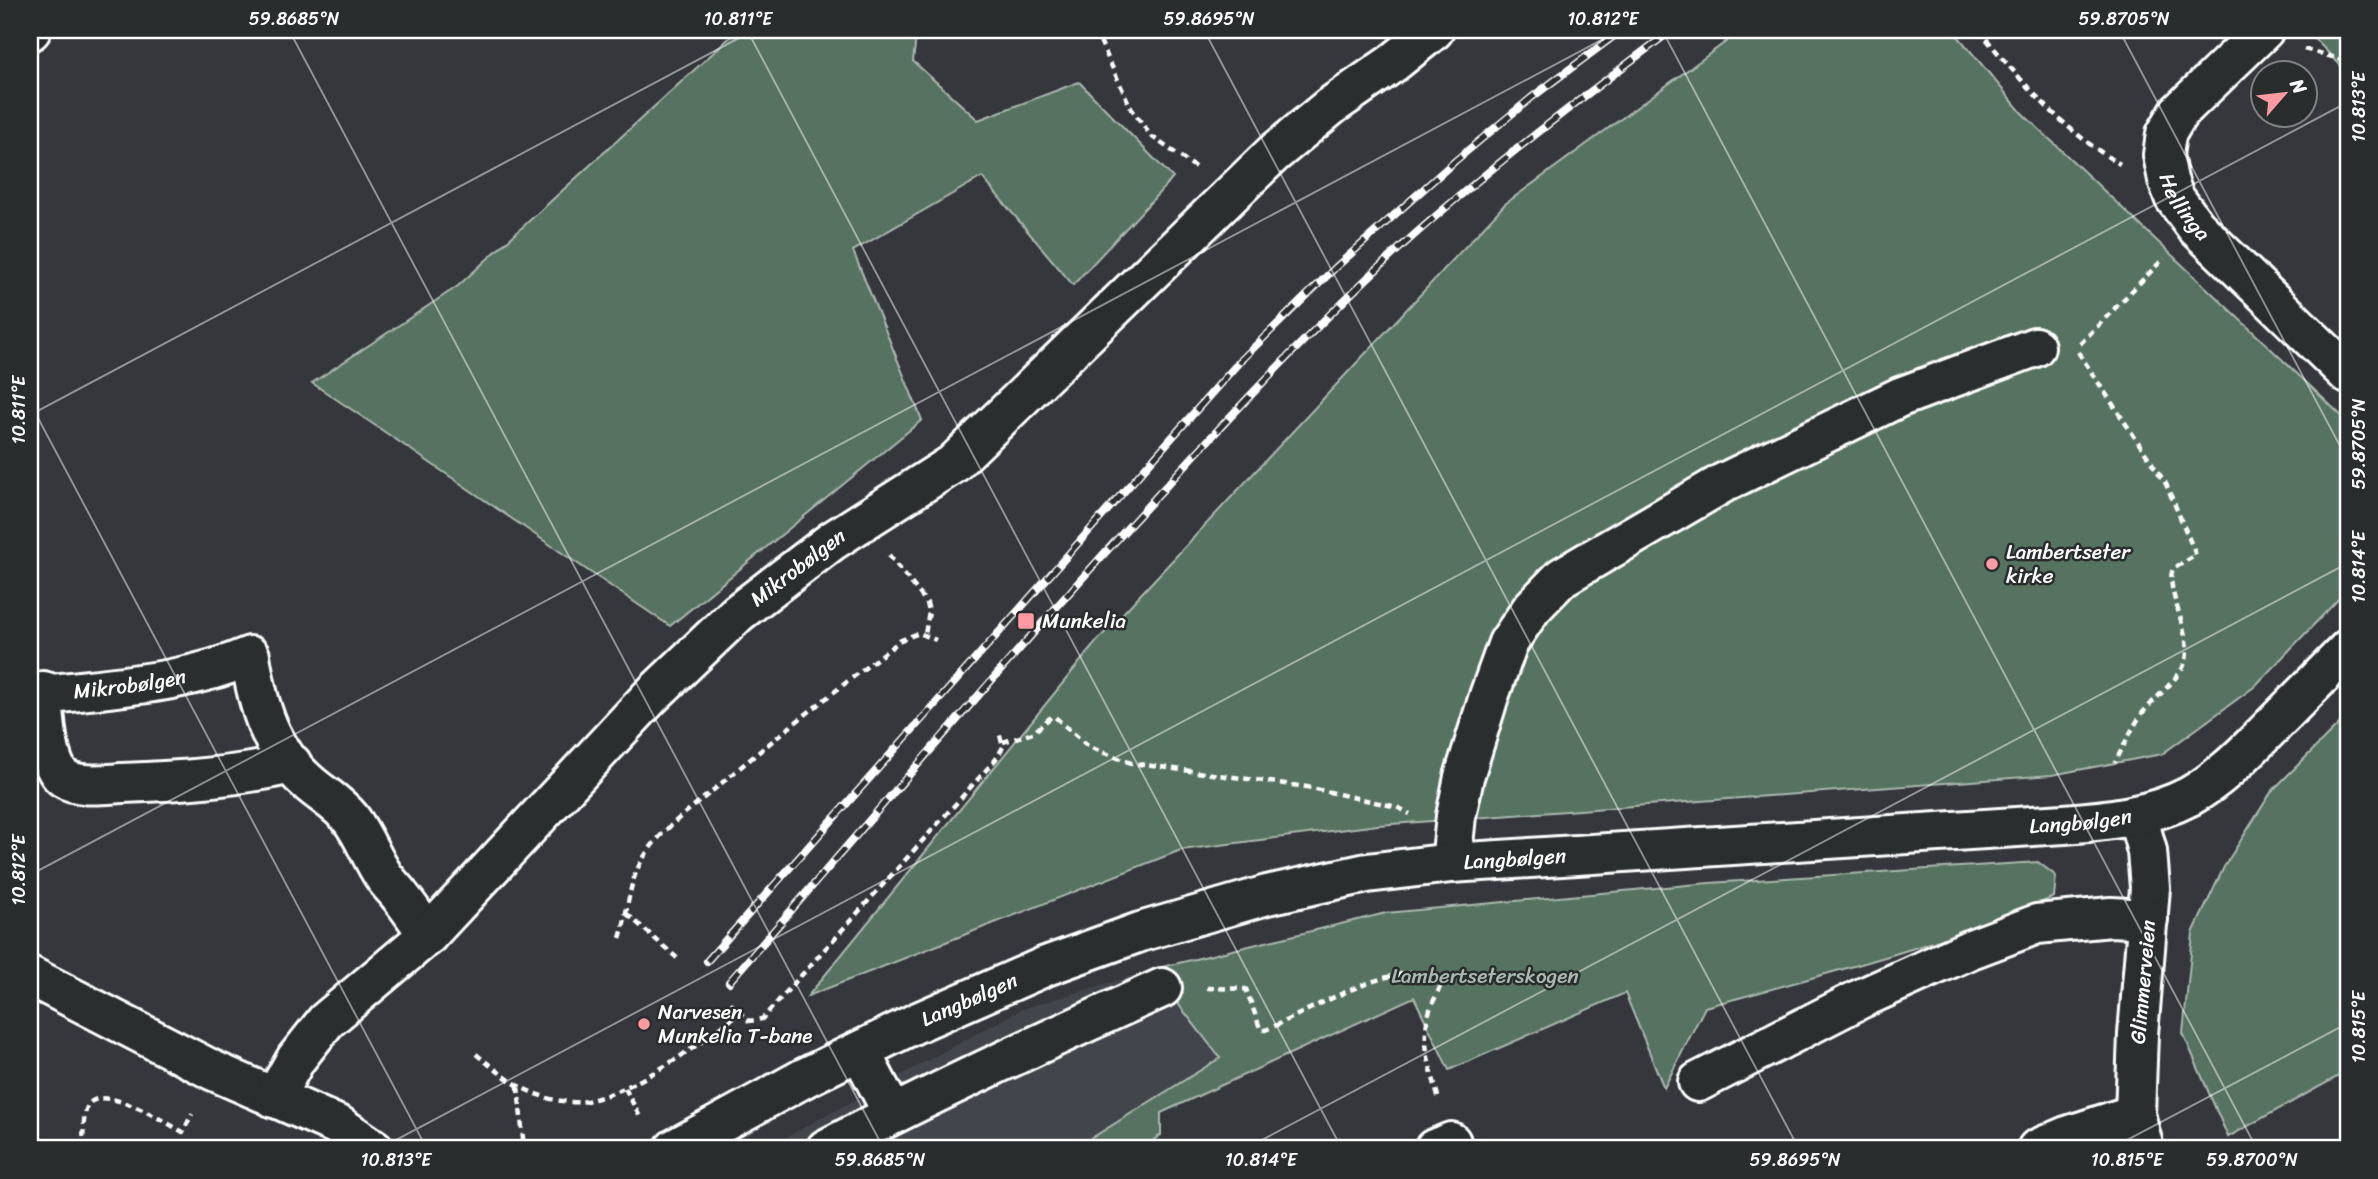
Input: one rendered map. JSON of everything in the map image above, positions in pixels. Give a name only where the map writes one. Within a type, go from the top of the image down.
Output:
[{"type":"street","name":"Mikrobølgen","points":[[274,1098],[296,1059],[326,1021],[428,935],[673,674],[738,612],[832,541],[953,464],[1273,154],[1331,106],[1393,63],[1434,30]]},
{"type":"street","points":[[2168,180],[2163,155],[2166,134],[2179,112],[2280,38]]},
{"type":"street","name":"Hellinga","points":[[2168,180],[2174,197],[2196,227],[2348,374]]},
{"type":"street","points":[[1451,863],[1464,777],[1508,643],[1532,608],[1562,578],[1723,483],[1900,397],[2035,347]]},
{"type":"street","name":"Langbølgen","points":[[674,1149],[794,1083],[1046,966],[1140,932],[1267,895],[1367,873],[1451,863],[2064,824],[2137,814],[2188,797],[2209,784],[2240,757],[2348,649]]},
{"type":"street","name":"Mikrobølgen","points":[[292,764],[253,773],[191,781],[86,784],[64,779],[55,768],[44,719],[43,691],[53,694],[161,682],[225,667],[250,656],[263,715],[278,749],[292,764],[311,785],[337,803],[351,819],[383,877],[428,935]]},
{"type":"street","name":"Glimmerveien","points":[[2137,814],[2147,851],[2150,888],[2138,1034],[2140,1131]]},
{"type":"street","points":[[1698,1082],[1860,999],[1971,949],[2037,923],[2110,917],[2148,919]]},
{"type":"street","points":[[30,976],[188,1059],[340,1126],[374,1149]]},
{"type":"street","points":[[827,1149],[1015,1054],[1162,988]]},
{"type":"street","points":[[860,1051],[893,1114]]},
{"type":"street","points":[[2037,1149],[2067,1136],[2140,1131]]},
{"type":"path","points":[[1095,30],[1131,108],[1151,136],[1233,193]]},
{"type":"path","name":"Hellinga","points":[[1979,30],[2033,91],[2079,136],[2136,174],[2168,180]]},
{"type":"path","points":[[2280,38],[2343,60],[2348,65]]},
{"type":"path","points":[[2115,763],[2142,714],[2185,664],[2187,650],[2184,632],[2169,579],[2173,569],[2196,555],[2166,484],[2075,348],[2196,227]]},
{"type":"path","points":[[861,522],[925,600],[929,611],[925,634]]},
{"type":"path","points":[[620,938],[633,877],[643,858],[672,825],[758,752],[901,640],[914,633],[925,634],[936,640]]},
{"type":"path","points":[[1003,742],[1033,733],[1051,717],[1055,717],[1089,747],[1131,763],[1307,787],[1397,807],[1418,822]]},
{"type":"path","points":[[730,1003],[749,1021],[762,1019],[996,759],[1002,750],[1003,742],[999,731]]},
{"type":"path","points":[[627,914],[677,958]]},
{"type":"path","points":[[1204,988],[1246,989],[1260,1028],[1265,1030],[1368,982],[1406,973],[1432,977],[1440,986],[1430,1010],[1424,1040],[1443,1146]]},
{"type":"path","points":[[476,1054],[518,1086],[539,1096],[579,1102],[608,1096],[625,1088],[671,1061],[739,1013]]},
{"type":"path","points":[[518,1086],[524,1149]]},
{"type":"path","points":[[625,1088],[640,1116]]},
{"type":"path","points":[[83,1149],[86,1112],[89,1104],[98,1097],[150,1113],[183,1132],[192,1114]]},
{"type":"shaded area","points":[[1158,968],[1169,992],[1220,1058],[1074,1149],[768,1149],[1022,1009]]},
{"type":"green space","points":[[738,30],[917,30],[913,61],[978,120],[1079,82],[1173,178],[1073,285],[982,177],[853,251],[922,420],[670,626],[312,383],[458,286]]},
{"type":"green space","points":[[1742,30],[1953,30],[2022,113],[2348,422],[2348,589],[2254,687],[2162,754],[2052,775],[1378,825],[1181,850],[808,996],[1097,641],[1505,204]]},
{"type":"green space","points":[[2313,30],[2348,30],[2348,73],[2309,33]]},
{"type":"green space","points":[[2348,715],[2348,1071],[2228,1137],[2183,1033],[2193,933],[2224,867],[2272,791]]},
{"type":"green space","name":"Lambertseterskogen","points":[[2038,862],[2056,876],[2054,897],[1925,944],[1705,1007],[1664,1088],[1625,993],[1449,1070],[1414,997],[1161,1113],[1161,1135],[1140,1149],[1074,1149],[1220,1058],[1169,992],[1158,968],[1386,913],[1709,883]]},
{"type":"railway","points":[[707,961],[1240,361],[1336,267],[1455,161],[1531,98],[1622,30]]},
{"type":"railway","points":[[729,982],[1063,599],[1290,354],[1435,216],[1535,134],[1672,30]]},
{"type":"place","name":"Lambertseter kirke","points":[[1992,564]]},
{"type":"place","name":"Munkelia","points":[[1026,621]]},
{"type":"place","name":"Narvesen Munkelia T-bane","points":[[644,1024]]}]
